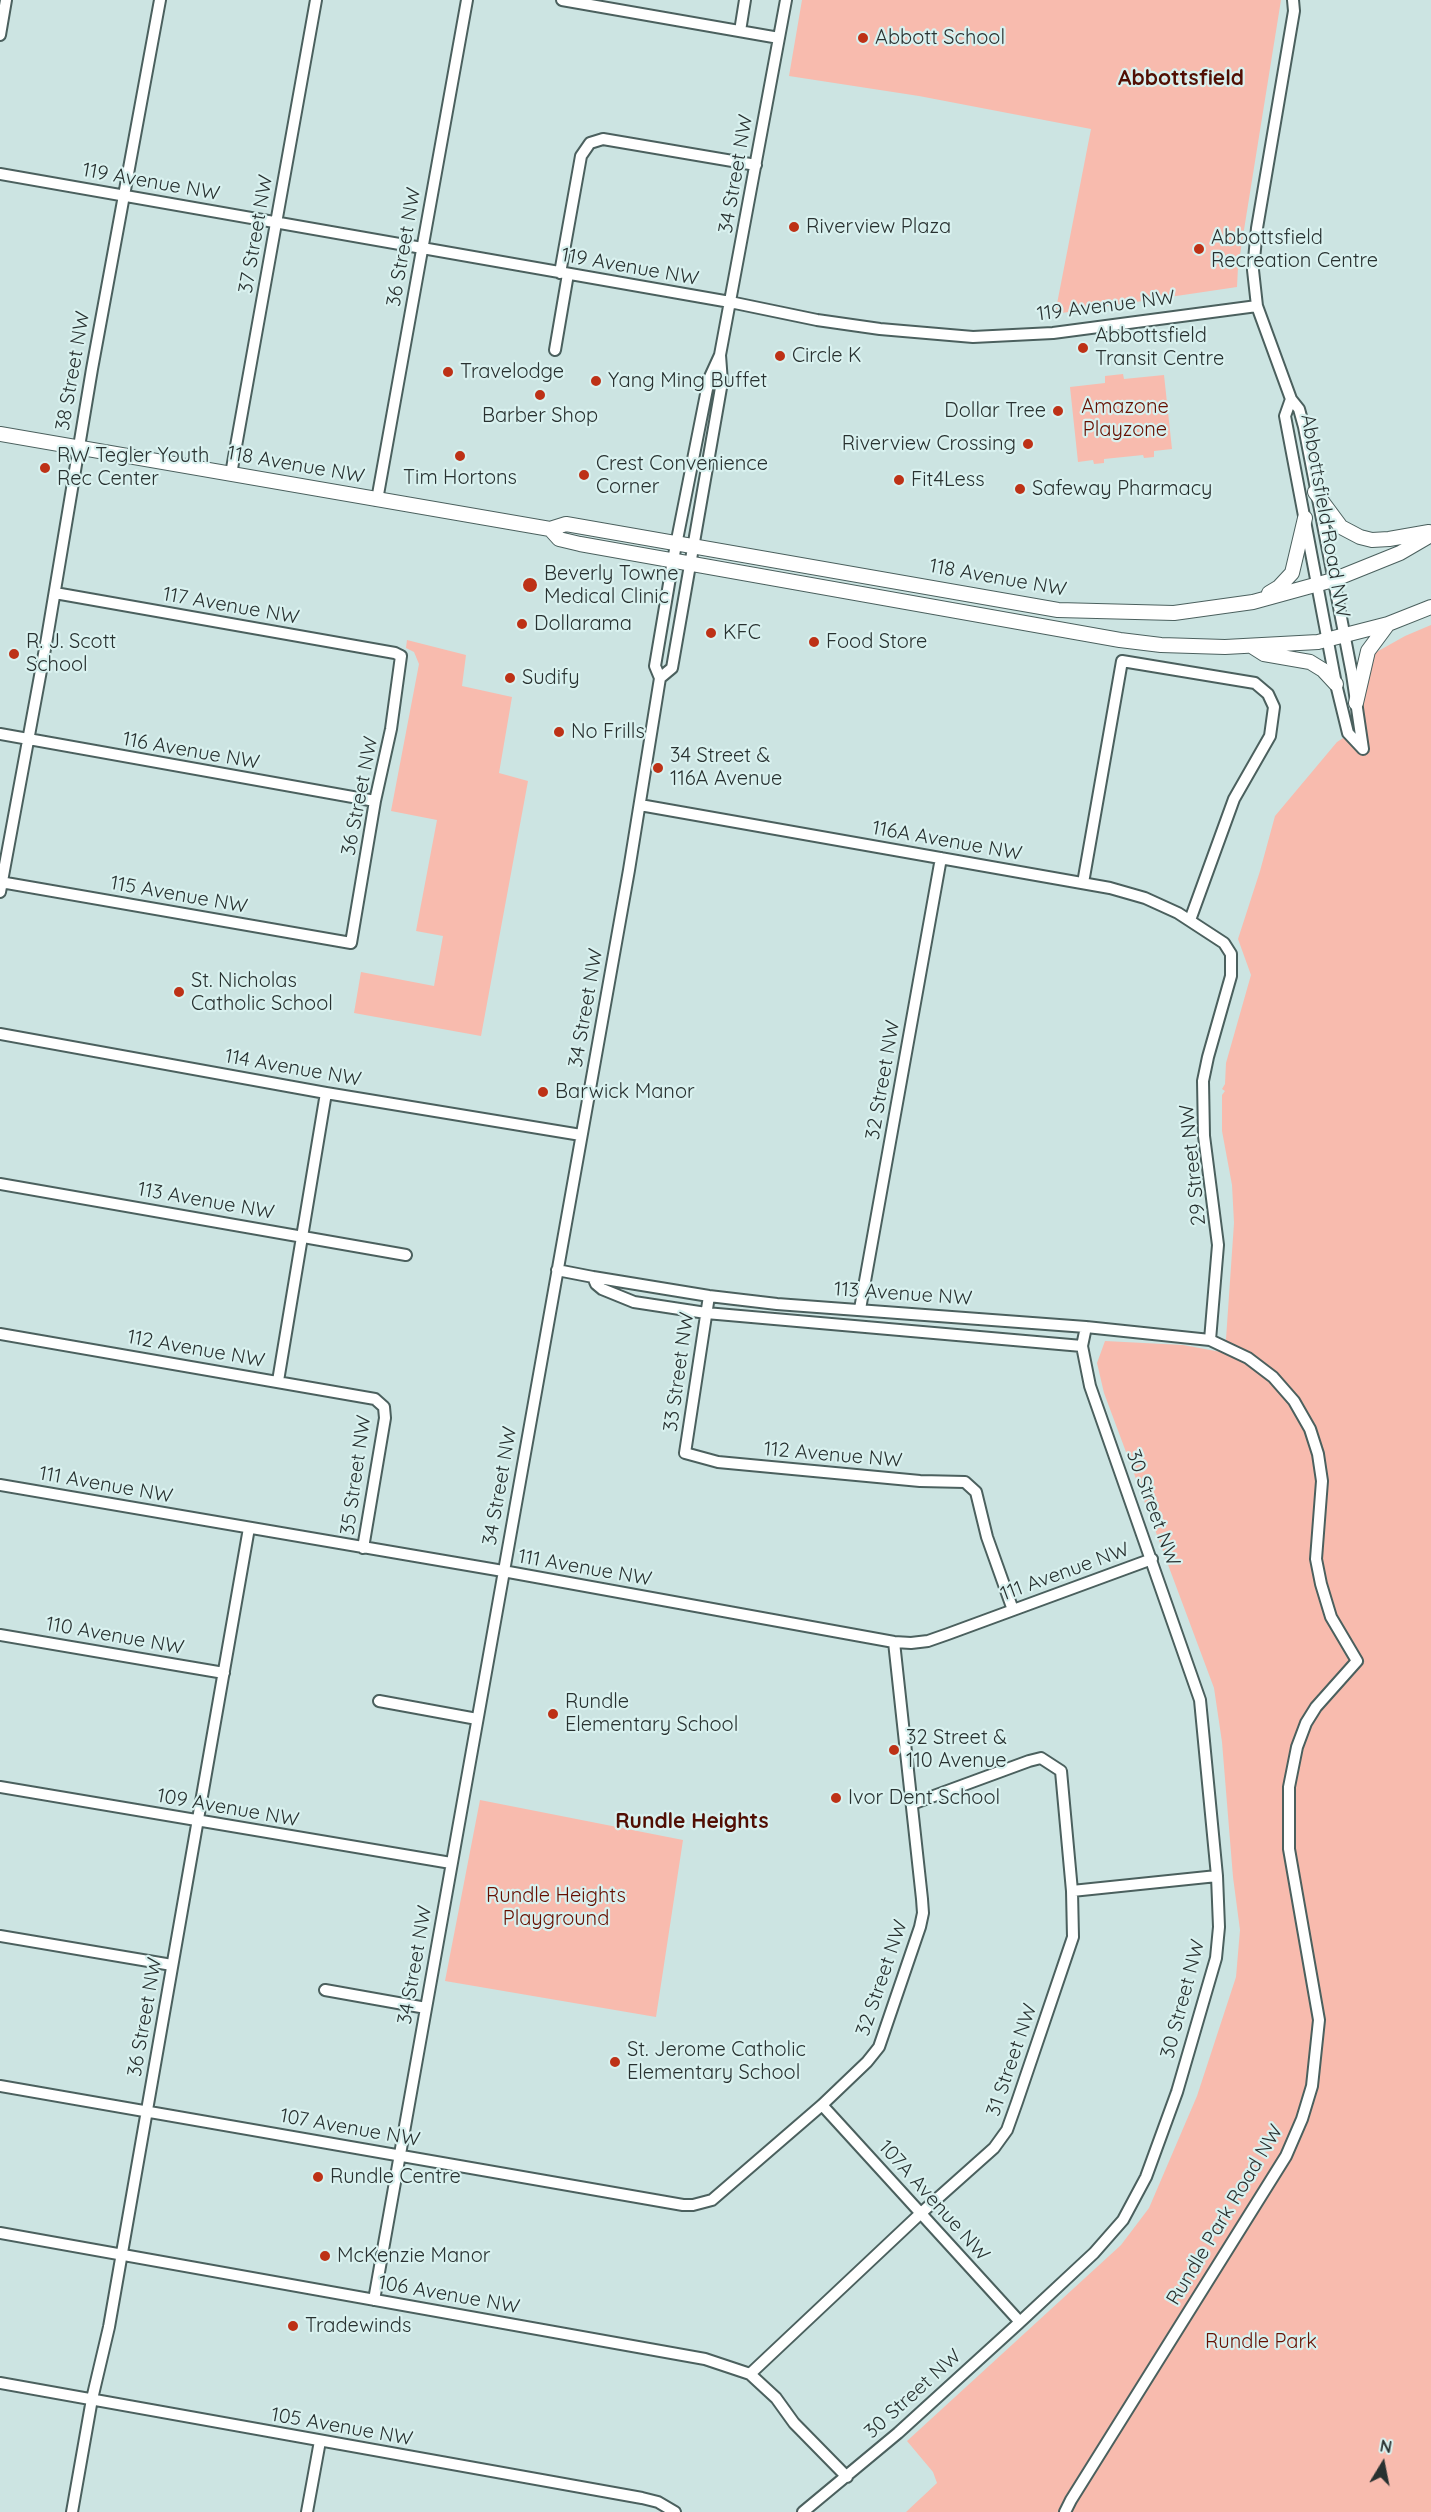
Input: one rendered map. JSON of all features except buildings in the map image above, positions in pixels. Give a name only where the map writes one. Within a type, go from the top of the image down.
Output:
[{"type":"main road","name":"118 Avenue NW","points":[[0,434],[550,529],[566,524],[1058,609],[1174,613],[1253,602],[1333,580],[1400,553],[1431,533]]},
{"type":"main road","points":[[1315,492],[1341,527],[1360,537],[1372,540],[1431,533]]},
{"type":"main road","points":[[1253,602],[1279,587],[1292,573],[1305,518]]},
{"type":"main road","name":"118 Avenue NW","points":[[550,529],[559,539],[674,560],[1120,640],[1198,647],[1251,646],[1329,640],[1388,624],[1431,607]]},
{"type":"main road","points":[[1356,703],[1368,651],[1388,624]]},
{"type":"main road","points":[[1251,646],[1264,654],[1310,662],[1323,670],[1336,684]]},
{"type":"street","points":[[0,35],[6,0]]},
{"type":"street","name":"38 Street NW","points":[[1,885],[29,740],[78,447],[160,0]]},
{"type":"street","name":"37 Street NW","points":[[231,474],[316,0]]},
{"type":"street","name":"36 Street NW","points":[[377,500],[467,0]]},
{"type":"street","points":[[562,0],[779,38]]},
{"type":"street","points":[[740,31],[745,0]]},
{"type":"street","name":"34 Street NW","points":[[374,2300],[640,805],[660,678],[655,666],[677,542],[709,379],[720,355],[786,0]]},
{"type":"street","name":"Abbottsfield Road NW","points":[[1293,0],[1294,11],[1257,228],[1253,270],[1257,306],[1291,399],[1299,409],[1344,637]]},
{"type":"street","points":[[555,350],[581,156],[590,143],[603,139],[756,165]]},
{"type":"street","name":"119 Avenue NW","points":[[0,174],[852,325],[973,337],[1053,333],[1257,306]]},
{"type":"street","name":"34 Street NW","points":[[660,678],[672,668],[722,382],[720,355]]},
{"type":"street","name":"Abbottsfield Road NW","points":[[1291,399],[1285,416],[1329,640]]},
{"type":"street","name":"117 Avenue NW","points":[[55,593],[401,656]]},
{"type":"street","points":[[1329,640],[1336,684],[1348,733],[1363,749],[1344,637]]},
{"type":"street","name":"36 Street NW","points":[[351,943],[375,801],[391,729],[401,656]]},
{"type":"street","points":[[1083,883],[1122,661],[1255,683],[1268,694],[1274,707],[1270,735],[1234,799],[1190,920]]},
{"type":"street","name":"116 Avenue NW","points":[[0,734],[375,801]]},
{"type":"street","name":"116A Avenue NW","points":[[640,805],[1083,883],[1145,898],[1190,920],[1218,938],[1231,954]]},
{"type":"street","name":"32 Street NW","points":[[860,1309],[941,858]]},
{"type":"street","name":"115 Avenue NW","points":[[1,885],[351,943]]},
{"type":"street","name":"29 Street NW","points":[[1210,1340],[1218,1245],[1204,1136],[1203,1080],[1231,976],[1231,954]]},
{"type":"street","name":"114 Avenue NW","points":[[0,1034],[581,1136]]},
{"type":"street","points":[[278,1381],[326,1093]]},
{"type":"street","name":"113 Avenue NW","points":[[0,1184],[406,1255]]},
{"type":"street","name":"113 Avenue NW","points":[[557,1270],[708,1296],[777,1304],[1086,1327],[1210,1340]]},
{"type":"street","name":"113 Avenue NW","points":[[594,1277],[596,1284],[602,1289],[634,1302],[706,1313],[1082,1346]]},
{"type":"street","name":"33 Street NW","points":[[685,1454],[708,1296]]},
{"type":"street","name":"30 Street NW","points":[[803,2512],[847,2477],[1020,2322],[1104,2243],[1123,2220],[1139,2193],[1177,2092],[1216,1958],[1219,1927],[1217,1876],[1200,1700],[1090,1386],[1082,1346],[1086,1327]]},
{"type":"street","name":"112 Avenue NW","points":[[0,1334],[375,1399],[384,1407]]},
{"type":"street","name":"Rundle Park Road NW","points":[[1065,2512],[1286,2156],[1302,2119],[1311,2086],[1319,2020],[1289,1849],[1290,1787],[1298,1747],[1306,1723],[1316,1707],[1357,1661],[1331,1617],[1321,1584],[1316,1559],[1322,1481],[1318,1454],[1310,1429],[1294,1401],[1273,1377],[1248,1358],[1210,1340]]},
{"type":"street","name":"35 Street NW","points":[[363,1548],[385,1418],[384,1407]]},
{"type":"street","name":"112 Avenue NW","points":[[685,1454],[718,1462],[920,1481],[965,1482],[976,1492],[987,1537],[1013,1610]]},
{"type":"street","name":"111 Avenue NW","points":[[0,1485],[503,1571],[894,1642],[928,1641],[1152,1559]]},
{"type":"street","name":"36 Street NW","points":[[72,2512],[92,2399],[109,2327],[122,2255],[249,1528]]},
{"type":"street","name":"110 Avenue NW","points":[[0,1635],[224,1673]]},
{"type":"street","name":"32 Street NW","points":[[693,2205],[712,2200],[720,2195],[822,2105],[867,2062],[879,2047],[923,1913],[894,1642]]},
{"type":"street","points":[[379,1701],[477,1719]]},
{"type":"street","name":"31 Street NW","points":[[750,2374],[920,2214],[994,2148],[1007,2130],[1073,1937],[1072,1892],[1061,1771],[1041,1758],[912,1804]]},
{"type":"street","name":"109 Avenue NW","points":[[0,1788],[451,1863]]},
{"type":"street","points":[[1072,1892],[1217,1876]]},
{"type":"street","points":[[0,1936],[172,1965]]},
{"type":"street","points":[[326,1990],[426,2008]]},
{"type":"street","name":"107 Avenue NW","points":[[0,2086],[529,2179],[693,2205]]},
{"type":"street","name":"107A Avenue NW","points":[[822,2105],[1020,2322]]},
{"type":"street","name":"106 Avenue NW","points":[[0,2233],[705,2359],[750,2374],[776,2398],[794,2423],[847,2477]]},
{"type":"street","name":"105 Avenue NW","points":[[0,2383],[642,2498],[658,2502],[675,2512]]},
{"type":"street","points":[[308,2512],[320,2441]]},
{"type":"green space","points":[[802,0],[1281,0],[1238,267],[1237,287],[1055,314],[1091,129],[919,96],[789,76]]},
{"type":"green space","name":"Amazone Playzone","points":[[1123,374],[1124,379],[1164,375],[1172,449],[1154,451],[1154,457],[1144,458],[1143,455],[1104,459],[1104,463],[1094,464],[1093,460],[1078,462],[1070,387],[1105,383],[1105,376]]},
{"type":"green space","name":"Rundle Park","points":[[1431,625],[1431,2512],[906,2512],[937,2483],[933,2472],[907,2441],[1121,2245],[1149,2208],[1197,2096],[1236,1977],[1240,1930],[1233,1877],[1222,1742],[1214,1688],[1104,1393],[1097,1363],[1105,1341],[1183,1345],[1221,1352],[1226,1339],[1234,1223],[1232,1185],[1222,1131],[1222,1095],[1225,1091],[1222,1089],[1225,1084],[1226,1063],[1251,975],[1238,939],[1275,816],[1337,742],[1357,729],[1373,654]]},
{"type":"green space","points":[[407,640],[466,655],[462,686],[512,697],[499,773],[528,781],[481,1036],[354,1013],[361,972],[434,986],[443,936],[416,931],[437,820],[391,811],[419,664],[414,652],[406,648]]},
{"type":"green space","name":"Rundle Heights Playground","points":[[480,1800],[683,1840],[656,2017],[445,1981]]},
{"type":"place","name":"Abbott School","points":[[863,38]]},
{"type":"place","name":"Riverview Plaza","points":[[794,227]]},
{"type":"place","name":"Abbottsfield Recreation Centre","points":[[1199,249]]},
{"type":"place","name":"Abbottsfield Transit Centre","points":[[1083,348]]},
{"type":"place","name":"Circle K","points":[[780,356]]},
{"type":"place","name":"Travelodge","points":[[448,372]]},
{"type":"place","name":"Yang Ming Buffet","points":[[596,381]]},
{"type":"place","name":"Barber Shop","points":[[540,395]]},
{"type":"place","name":"Dollar Tree","points":[[1058,411]]},
{"type":"place","name":"Riverview Crossing","points":[[1028,444]]},
{"type":"place","name":"Tim Hortons","points":[[460,456]]},
{"type":"place","name":"RW Tegler Youth Rec Center","points":[[45,468]]},
{"type":"place","name":"Crest Convenience Corner","points":[[584,475]]},
{"type":"place","name":"Fit4Less","points":[[899,480]]},
{"type":"place","name":"Safeway Pharmacy","points":[[1020,489]]},
{"type":"place","name":"Beverly Towne Medical Clinic","points":[[530,585]]},
{"type":"place","name":"Dollarama","points":[[522,624]]},
{"type":"place","name":"KFC","points":[[711,633]]},
{"type":"place","name":"Food Store","points":[[814,642]]},
{"type":"place","name":"R. J. Scott School","points":[[14,654]]},
{"type":"place","name":"Sudify","points":[[510,678]]},
{"type":"place","name":"No Frills","points":[[559,732]]},
{"type":"place","name":"34 Street & 116A Avenue","points":[[658,768]]},
{"type":"place","name":"St. Nicholas Catholic School","points":[[179,992]]},
{"type":"place","name":"Barwick Manor","points":[[543,1092]]},
{"type":"place","name":"Rundle Elementary School","points":[[553,1714]]},
{"type":"place","name":"32 Street & 110 Avenue","points":[[894,1750]]},
{"type":"place","name":"Ivor Dent School","points":[[836,1798]]},
{"type":"place","name":"St. Jerome Catholic Elementary School","points":[[615,2062]]},
{"type":"place","name":"Rundle Centre","points":[[318,2177]]},
{"type":"place","name":"McKenzie Manor","points":[[325,2256]]},
{"type":"place","name":"Tradewinds","points":[[293,2326]]},
{"type":"district","name":"Abbottsfield","points":[[1181,79]]},
{"type":"district","name":"Rundle Heights","points":[[692,1822]]}]
